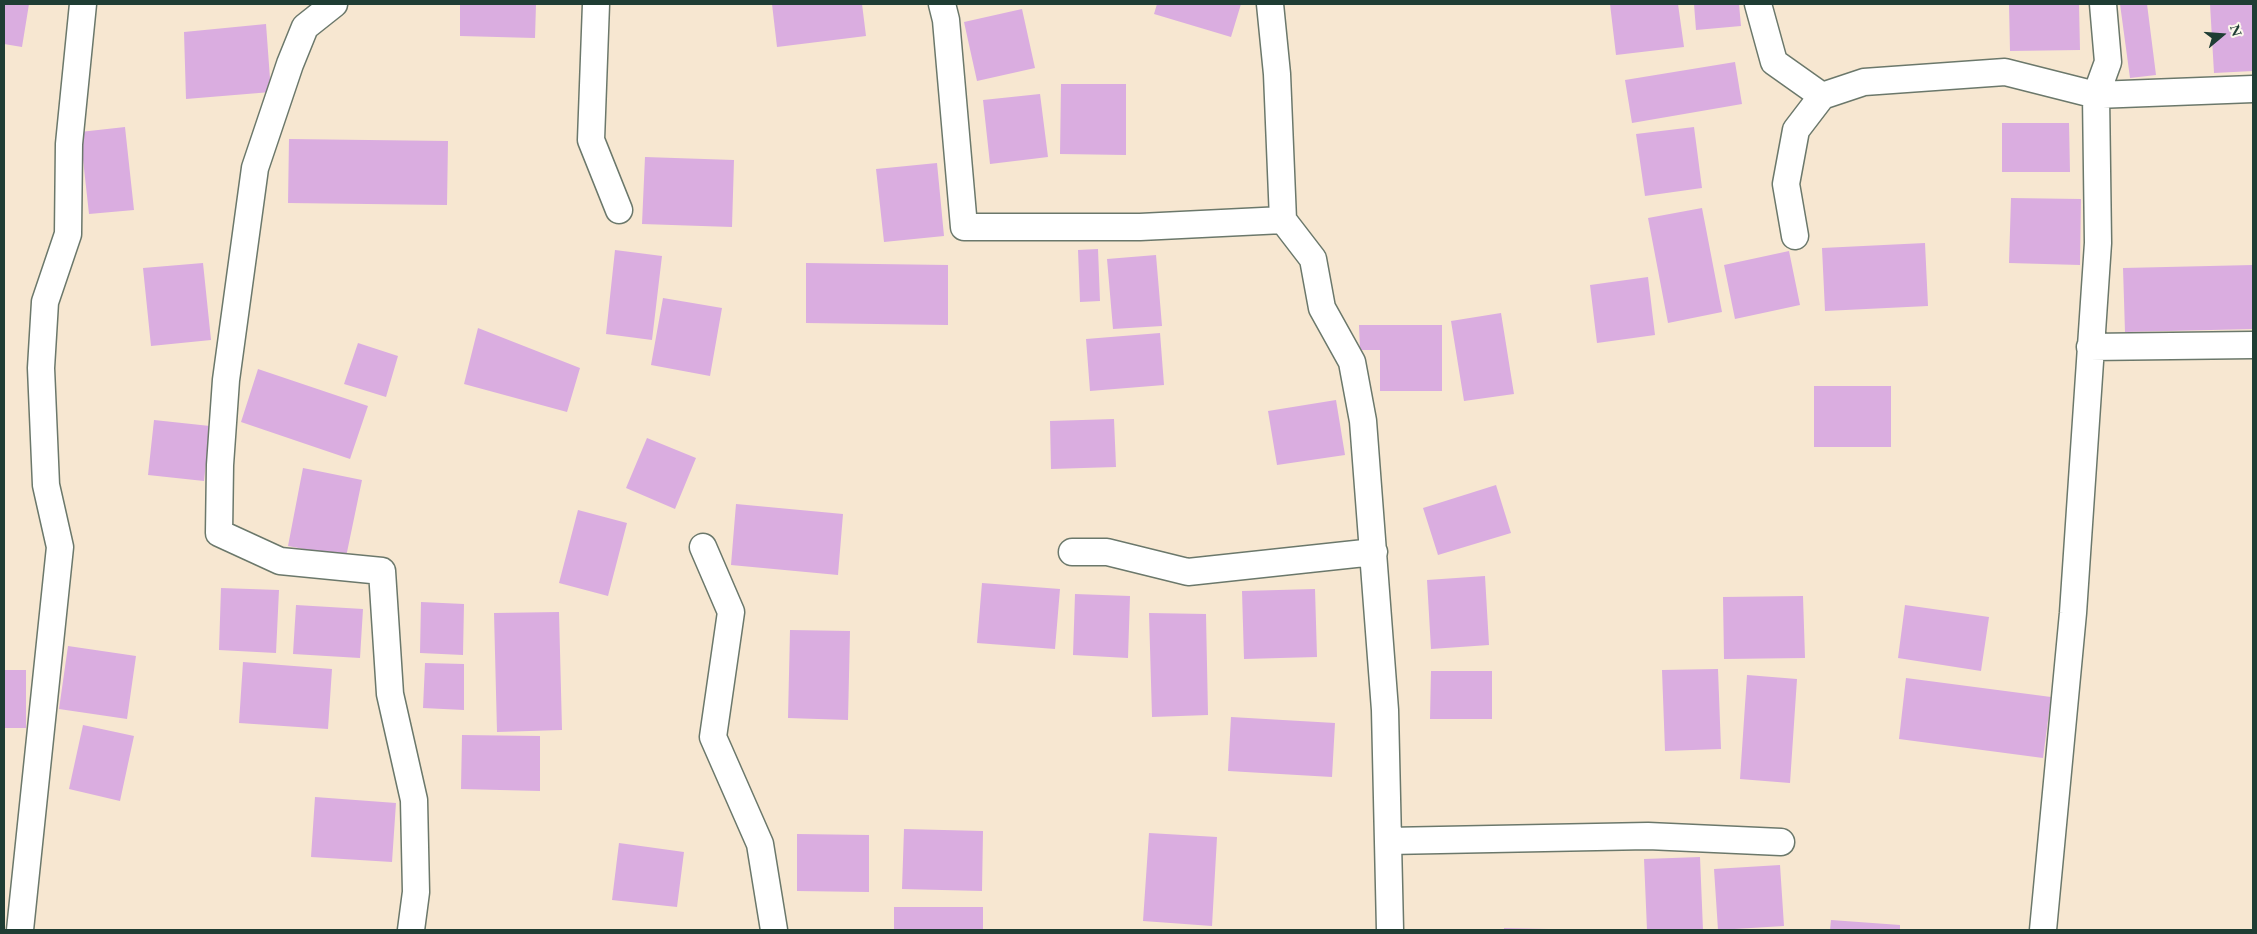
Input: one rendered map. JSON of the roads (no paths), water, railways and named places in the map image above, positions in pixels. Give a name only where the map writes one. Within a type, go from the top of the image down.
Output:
[{"type":"street","points":[[20,930],[60,546],[46,485],[41,368],[45,302],[68,234],[69,144],[83,4]]},
{"type":"street","points":[[334,4],[305,27],[290,64],[255,168],[226,380],[220,464],[219,533],[280,561],[382,571],[390,694],[414,800],[416,892],[411,930]]},
{"type":"street","points":[[596,4],[592,140],[619,210]]},
{"type":"street","points":[[942,4],[946,20],[964,227],[1140,227],[1283,220]]},
{"type":"street","points":[[1270,4],[1277,74],[1283,220],[1313,259],[1322,308],[1352,362],[1363,421],[1385,710],[1390,930]]},
{"type":"street","points":[[1758,4],[1774,62],[1822,96]]},
{"type":"street","points":[[2044,930],[2073,613],[2098,243],[2096,95],[2108,62],[2103,4]]},
{"type":"street","points":[[1795,236],[1786,184],[1796,130],[1822,96],[1864,82],[2005,72],[2096,95],[2253,89]]},
{"type":"street","points":[[2090,347],[2253,345]]},
{"type":"street","points":[[703,547],[731,612],[713,737],[760,844],[774,930]]},
{"type":"street","points":[[1072,552],[1107,552],[1188,572],[1374,552]]},
{"type":"street","points":[[1388,841],[1648,836],[1781,842]]}]
